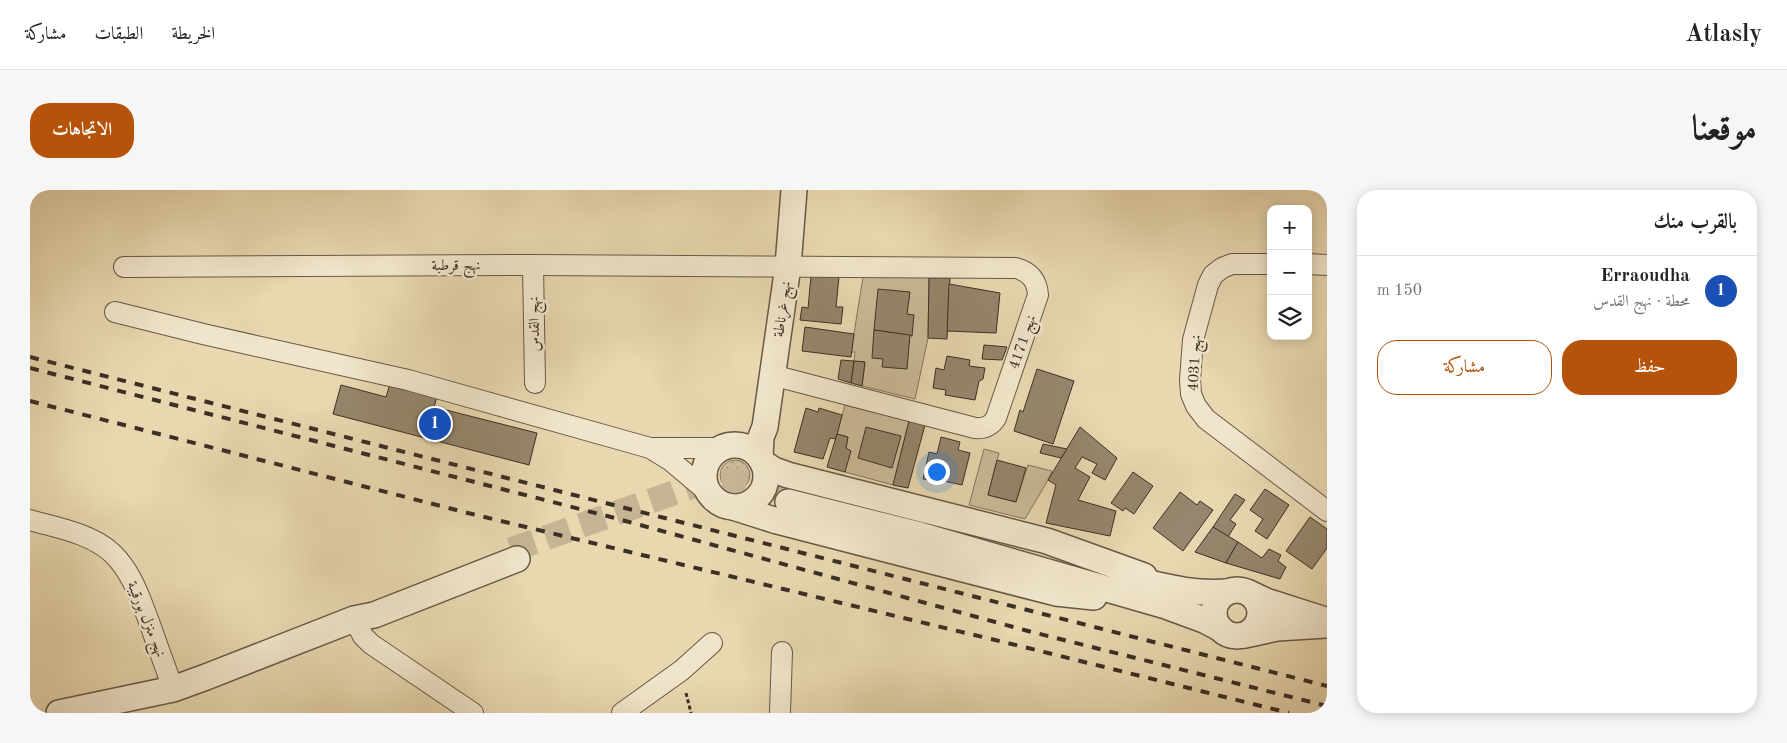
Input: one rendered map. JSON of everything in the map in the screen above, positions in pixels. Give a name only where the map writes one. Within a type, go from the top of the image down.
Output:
[{"type":"street","name":"نهج غرناطة","points":[[761,461],[762,437],[788,266],[794,190]]},
{"type":"street","name":"نهج 4031","points":[[1267,264],[1232,264],[1212,275],[1193,340],[1191,394],[1196,406],[1206,420],[1327,511]]},
{"type":"street","points":[[1312,264],[1327,265]]},
{"type":"street","name":"نهج القدس","points":[[533,265],[535,383]]},
{"type":"street","name":"نهج قرطبة","points":[[124,267],[788,266]]},
{"type":"street","name":"نهج 4171","points":[[772,375],[981,429],[992,423],[996,418],[1038,295],[1034,280],[1024,270],[1016,268],[788,266]]},
{"type":"street","points":[[115,312],[203,334],[408,380],[650,448],[728,446],[748,448],[761,461],[774,470],[788,475],[1047,540],[1191,593]]},
{"type":"street","points":[[708,492],[704,482],[704,472],[707,462],[714,453],[750,437],[765,426]]},
{"type":"street","points":[[650,448],[677,466],[723,505],[777,521],[1056,593],[1166,606]]},
{"type":"street","points":[[733,507],[743,506],[752,502],[759,495],[766,477],[761,461]]},
{"type":"street","points":[[1327,621],[1238,593],[1191,593],[789,497],[1166,606],[1204,620],[1230,635],[1245,635],[1277,628],[1327,625]]},
{"type":"street","name":"نهج منزل بورقيبة","points":[[30,520],[75,533],[94,542],[111,553],[125,569],[137,588],[173,689]]},
{"type":"street","points":[[59,713],[173,689],[354,619],[369,606],[381,600],[514,554]]},
{"type":"street","points":[[1221,629],[1215,618],[1214,610],[1217,603],[1238,593]]},
{"type":"street","points":[[1238,593],[1258,604],[1260,619],[1256,626],[1245,635]]},
{"type":"street","points":[[354,619],[363,636],[371,644],[472,713]]},
{"type":"street","points":[[622,713],[682,670],[712,643]]},
{"type":"street","points":[[780,713],[782,652]]},
{"type":"shaded area","points":[[929,276],[928,338],[915,399],[862,386],[865,362],[854,361],[855,352],[851,352],[863,277]]},
{"type":"shaded area","points":[[845,405],[909,421],[893,485],[845,472],[848,437],[837,434]]},
{"type":"shaded area","points":[[984,449],[999,453],[988,495],[1016,502],[1028,465],[1052,471],[1025,519],[969,505]]},
{"type":"shaded area","points":[[735,460],[746,464],[750,475],[746,486],[735,490],[724,486],[720,475],[724,464]]},
{"type":"building","points":[[811,276],[839,277],[836,307],[843,307],[841,324],[800,320],[802,307],[808,308]]},
{"type":"building","points":[[929,278],[950,278],[947,339],[928,338]]},
{"type":"building","points":[[949,284],[1000,293],[996,333],[947,331]]},
{"type":"building","points":[[878,289],[910,292],[907,314],[914,315],[912,336],[874,330]]},
{"type":"building","points":[[805,327],[854,334],[851,357],[802,351]]},
{"type":"building","points":[[874,330],[910,335],[907,369],[882,367],[883,359],[872,358]]},
{"type":"building","points":[[984,345],[1007,347],[1002,360],[982,359]]},
{"type":"building","points":[[947,356],[970,360],[969,366],[985,368],[983,379],[979,381],[975,400],[945,395],[946,390],[933,388],[936,368],[944,370]]},
{"type":"building","points":[[841,360],[854,361],[851,383],[838,379]]},
{"type":"building","points":[[854,361],[865,362],[862,386],[851,383]]},
{"type":"building","points":[[1037,369],[1074,381],[1053,444],[1014,431],[1020,410],[1023,412]]},
{"type":"building","points":[[391,381],[438,393],[434,407],[537,433],[529,465],[333,414],[341,385],[386,397]]},
{"type":"building","points":[[806,408],[818,412],[819,408],[842,415],[836,439],[830,438],[823,459],[794,452]]},
{"type":"building","points":[[909,421],[925,425],[908,488],[893,485]]},
{"type":"building","points":[[866,427],[901,436],[892,468],[858,458]]},
{"type":"building","points":[[1080,427],[1117,458],[1105,480],[1092,473],[1097,464],[1082,457],[1075,468],[1090,477],[1078,500],[1116,511],[1110,536],[1046,523],[1056,485],[1048,480]]},
{"type":"building","points":[[837,434],[848,437],[846,448],[851,451],[845,472],[827,467]]},
{"type":"building","points":[[941,437],[960,442],[958,450],[970,453],[962,485],[935,479],[935,481],[923,479],[929,452],[937,454]]},
{"type":"building","points":[[1043,444],[1067,449],[1061,458],[1040,453]]},
{"type":"building","points":[[997,460],[1026,468],[1016,502],[988,495]]},
{"type":"building","points":[[1133,472],[1153,486],[1134,514],[1125,508],[1123,511],[1111,503]]},
{"type":"building","points":[[1265,489],[1289,505],[1267,539],[1255,531],[1263,519],[1250,510]]},
{"type":"building","points":[[1180,492],[1197,505],[1200,501],[1213,510],[1183,551],[1153,528]]},
{"type":"building","points":[[1235,494],[1245,500],[1230,520],[1236,524],[1228,537],[1213,527]]},
{"type":"building","points":[[1310,517],[1327,529],[1327,548],[1312,569],[1286,551]]},
{"type":"building","points":[[1213,527],[1238,542],[1226,563],[1195,552]]},
{"type":"building","points":[[1238,542],[1262,558],[1269,549],[1281,555],[1278,561],[1286,567],[1280,579],[1226,563]]},
{"type":"tunnel","points":[[511,550],[699,484],[733,481],[791,492]]},
{"type":"railway","points":[[30,357],[1327,686]]},
{"type":"railway","points":[[30,368],[611,517],[1028,631],[1327,706]]},
{"type":"railway","points":[[30,401],[472,514],[1289,713]]},
{"type":"place","name":"Erraoudha","points":[[435,424]]}]
